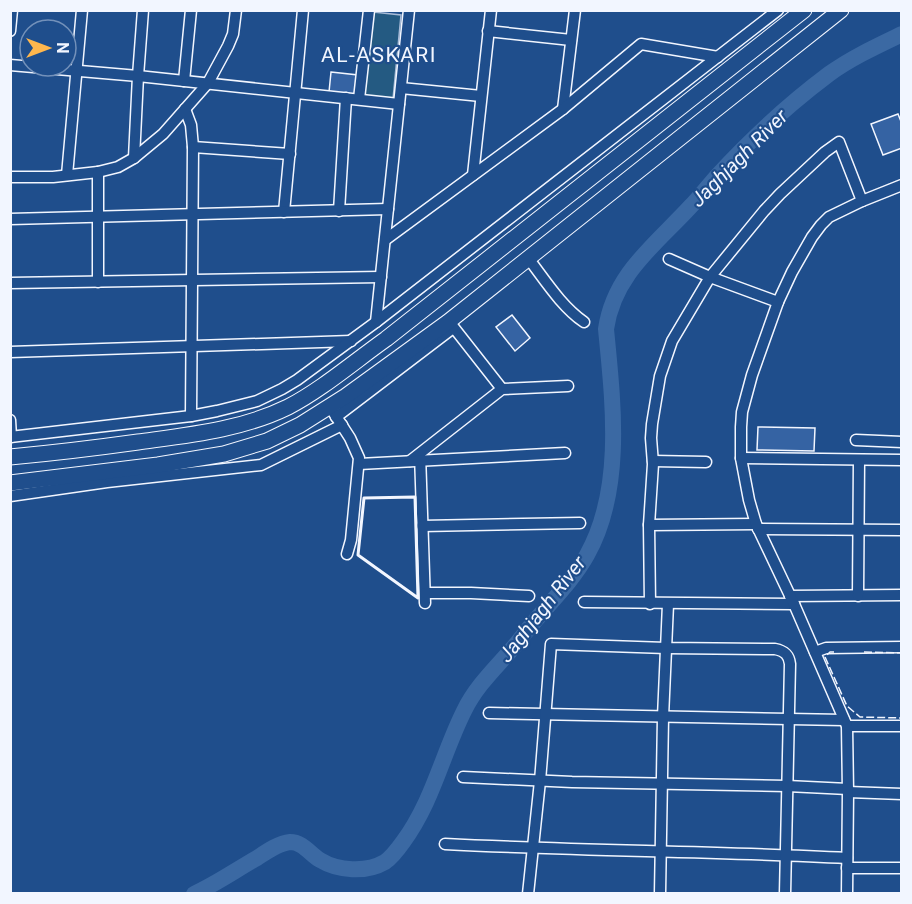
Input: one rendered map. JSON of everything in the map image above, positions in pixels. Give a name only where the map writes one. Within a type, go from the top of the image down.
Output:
[{"type":"highway","points":[[10,457],[214,431],[258,420],[290,406],[386,339],[804,10]]},
{"type":"highway","points":[[10,483],[158,465],[224,454],[267,441],[300,425],[336,416],[451,325],[528,258],[841,10]]},
{"type":"street","points":[[10,31],[12,10]]},
{"type":"street","points":[[78,59],[82,10]]},
{"type":"street","points":[[134,158],[143,10]]},
{"type":"street","points":[[184,81],[191,10]]},
{"type":"street","points":[[10,177],[98,172],[118,167],[134,158],[163,134],[208,83],[228,46],[236,10]]},
{"type":"street","points":[[284,212],[303,10]]},
{"type":"street","points":[[359,99],[369,10]]},
{"type":"street","points":[[376,322],[409,10]]},
{"type":"street","points":[[473,175],[491,10]]},
{"type":"street","points":[[563,109],[575,10]]},
{"type":"street","points":[[10,420],[11,437],[191,416],[241,406],[269,396],[297,380],[351,341],[778,10]]},
{"type":"street","points":[[488,32],[571,40]]},
{"type":"street","points":[[385,240],[563,109],[640,44],[718,57]]},
{"type":"street","points":[[78,71],[399,104]]},
{"type":"street","points":[[67,175],[76,78]]},
{"type":"street","points":[[401,88],[481,96]]},
{"type":"street","points":[[339,211],[346,98]]},
{"type":"street","points":[[185,109],[191,125],[194,147],[191,416]]},
{"type":"street","points":[[650,604],[649,525],[653,460],[652,424],[665,359],[683,320],[710,277],[764,212],[825,152],[839,142],[862,201]]},
{"type":"street","points":[[194,147],[290,154]]},
{"type":"street","points":[[98,172],[98,282]]},
{"type":"street","points":[[847,894],[846,723],[757,526],[749,500],[741,458],[741,427],[752,375],[778,302],[804,249],[829,217],[902,185]]},
{"type":"street","points":[[10,219],[388,209]]},
{"type":"street","points":[[528,258],[566,307],[584,322]]},
{"type":"street","points":[[669,259],[778,302]]},
{"type":"street","points":[[10,283],[381,277]]},
{"type":"street","points":[[451,325],[502,389]]},
{"type":"street","points":[[10,352],[351,341]]},
{"type":"street","points":[[416,458],[502,389],[568,386]]},
{"type":"street","points":[[10,496],[107,482],[261,465],[336,416],[358,453],[360,464],[351,540],[347,554]]},
{"type":"street","points":[[856,440],[902,442]]},
{"type":"street","points":[[360,464],[416,458],[565,453]]},
{"type":"street","points":[[416,458],[425,598],[471,592],[529,596]]},
{"type":"street","points":[[741,458],[902,460]]},
{"type":"street","points":[[653,460],[706,462]]},
{"type":"street","points":[[858,596],[859,460]]},
{"type":"street","points":[[422,526],[580,523]]},
{"type":"street","points":[[649,525],[902,530]]},
{"type":"street","points":[[584,602],[668,604],[902,595]]},
{"type":"street","points":[[660,894],[661,784],[668,604]]},
{"type":"street","points":[[528,894],[551,644],[775,650],[784,652],[788,656],[790,664],[785,894]]},
{"type":"street","points":[[815,652],[826,648],[902,647]]},
{"type":"street","points":[[489,713],[788,719],[902,726]]},
{"type":"street","points":[[463,777],[540,781],[787,786],[902,794]]},
{"type":"street","points":[[445,844],[533,849],[785,855],[902,868]]},
{"type":"shaded area","points":[[373,12],[401,15],[393,99],[364,97]]},
{"type":"building","points":[[331,72],[358,75],[356,95],[329,92]]},
{"type":"building","points":[[898,114],[902,124],[902,148],[883,155],[871,124]]},
{"type":"building","points":[[512,315],[530,338],[515,351],[496,327]]},
{"type":"building","points":[[758,427],[815,428],[814,451],[757,450]]},
{"type":"waterway","name":"Jaghjagh River","points":[[194,894],[273,848],[290,842],[299,844],[327,864],[352,869],[377,866],[388,860],[397,850],[422,810],[470,700],[573,576],[587,555],[599,529],[607,502],[613,445],[613,415],[606,329],[610,310],[627,276],[730,162],[785,110],[837,68],[902,34]]},
{"type":"fence","points":[[834,652],[830,652],[825,657],[847,706],[860,717],[902,718]]},
{"type":"fence","points":[[864,652],[902,653]]},
{"type":"wall","points":[[415,497],[418,598],[358,555],[364,498],[415,497]]},
{"type":"district","name":"AL-ASKARI","points":[[379,55]]}]
